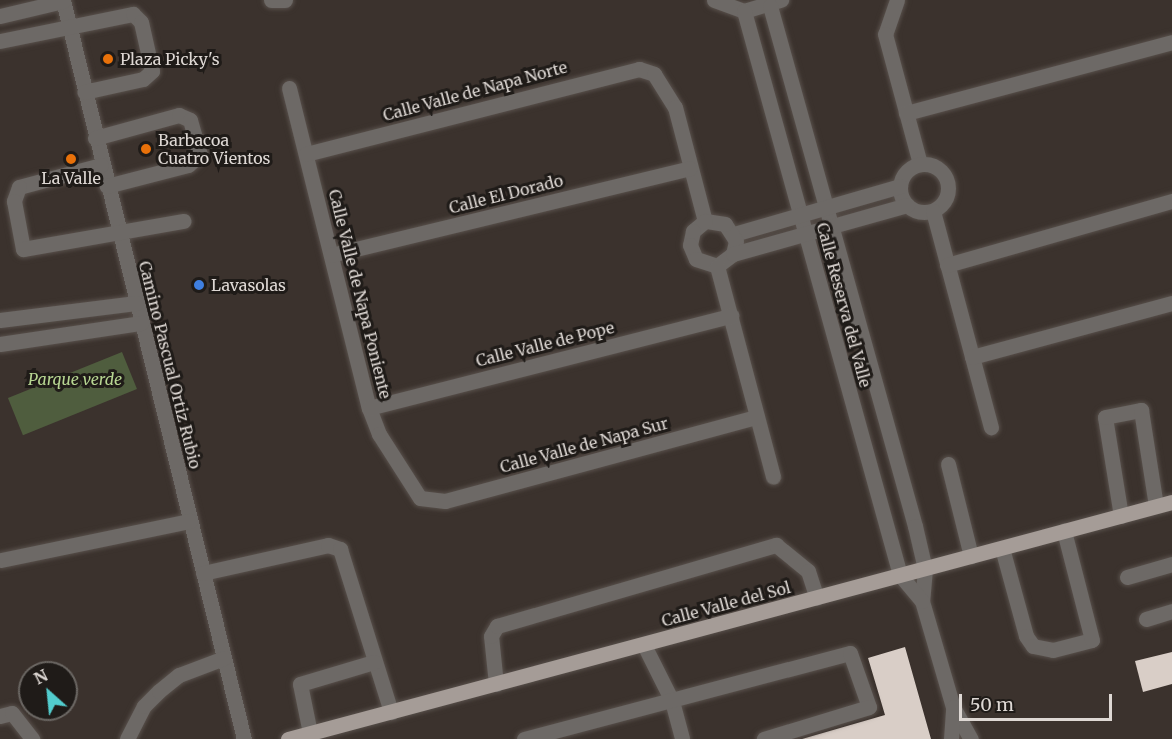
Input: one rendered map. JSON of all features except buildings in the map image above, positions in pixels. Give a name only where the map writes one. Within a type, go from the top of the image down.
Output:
[{"type":"main road","name":"Calle Valle del Sol","points":[[288,739],[310,733],[334,732],[392,712],[1172,502]]},
{"type":"street","points":[[271,0],[285,0]]},
{"type":"street","points":[[714,0],[744,11],[776,3]]},
{"type":"street","points":[[897,0],[885,34],[920,164]]},
{"type":"street","points":[[0,16],[63,1]]},
{"type":"street","name":"Camino Pascual Ortiz Rubio","points":[[63,1],[101,165],[244,739]]},
{"type":"street","name":"Calle Reserva del Valle","points":[[776,3],[831,226],[925,569],[922,601],[953,707],[971,739]]},
{"type":"street","name":"Calle Reserva del Valle","points":[[744,11],[900,575],[922,601]]},
{"type":"street","points":[[0,41],[133,14],[141,22],[153,67],[143,79],[84,92]]},
{"type":"street","points":[[906,113],[1172,42]]},
{"type":"street","name":"Calle Valle de Napa Norte","points":[[306,154],[623,71],[654,74],[675,107],[690,168]]},
{"type":"street","name":"Calle Valle de Napa Poniente","points":[[289,88],[369,408],[379,434],[420,498]]},
{"type":"street","points":[[95,138],[180,115],[190,120],[200,154],[188,165],[107,186]]},
{"type":"street","points":[[907,206],[900,186],[905,173],[920,164],[936,166],[947,178],[948,194],[933,211]]},
{"type":"street","points":[[101,165],[18,187],[14,201],[20,245],[39,250],[118,230],[184,221]]},
{"type":"street","points":[[690,168],[705,221]]},
{"type":"street","name":"Calle El Dorado","points":[[331,255],[690,168]]},
{"type":"street","points":[[734,234],[900,186]]},
{"type":"street","points":[[947,265],[1172,201]]},
{"type":"street","points":[[717,266],[733,254],[907,206],[933,211]]},
{"type":"street","points":[[933,211],[991,427]]},
{"type":"street","points":[[717,266],[696,259],[690,245],[693,231],[705,221],[725,224],[734,234],[733,254]]},
{"type":"street","points":[[717,266],[773,477]]},
{"type":"street","points":[[0,320],[136,303]]},
{"type":"street","points":[[972,357],[1172,303]]},
{"type":"street","points":[[50,314],[56,335]]},
{"type":"street","name":"Calle Valle de Pope","points":[[369,408],[730,316]]},
{"type":"street","points":[[0,342],[141,323]]},
{"type":"street","points":[[1121,516],[1106,417],[1141,410],[1156,506]]},
{"type":"street","name":"Calle Valle de Napa Sur","points":[[420,498],[445,501],[757,417]]},
{"type":"street","points":[[948,464],[971,556]]},
{"type":"street","points":[[1,560],[190,521]]},
{"type":"street","points":[[1002,548],[1026,636],[1033,646],[1053,650],[1092,640],[1064,531]]},
{"type":"street","points":[[496,684],[491,636],[497,626],[777,545],[808,571],[817,598]]},
{"type":"street","points":[[203,573],[336,546],[347,557],[374,662],[392,712]]},
{"type":"street","points":[[1127,577],[1172,564]]},
{"type":"street","points":[[1146,619],[1172,610]]},
{"type":"street","points":[[644,645],[672,701],[682,739]]},
{"type":"street","points":[[524,739],[850,653],[868,707],[764,739]]},
{"type":"street","points":[[127,739],[144,706],[165,686],[179,675],[224,658]]},
{"type":"street","points":[[310,733],[300,684],[374,662]]},
{"type":"street","name":"Calle Reserva del Valle","points":[[951,739],[953,707]]},
{"type":"street","points":[[0,716],[12,713],[32,739]]},
{"type":"green space","name":"Parque verde","points":[[122,352],[137,389],[23,435],[8,398]]},
{"type":"place","name":"Plaza Picky's","points":[[108,59]]},
{"type":"place","name":"Barbacoa Cuatro Vientos","points":[[146,149]]},
{"type":"place","name":"La Valle","points":[[71,159]]},
{"type":"place","name":"Lavasolas","points":[[199,285]]}]
